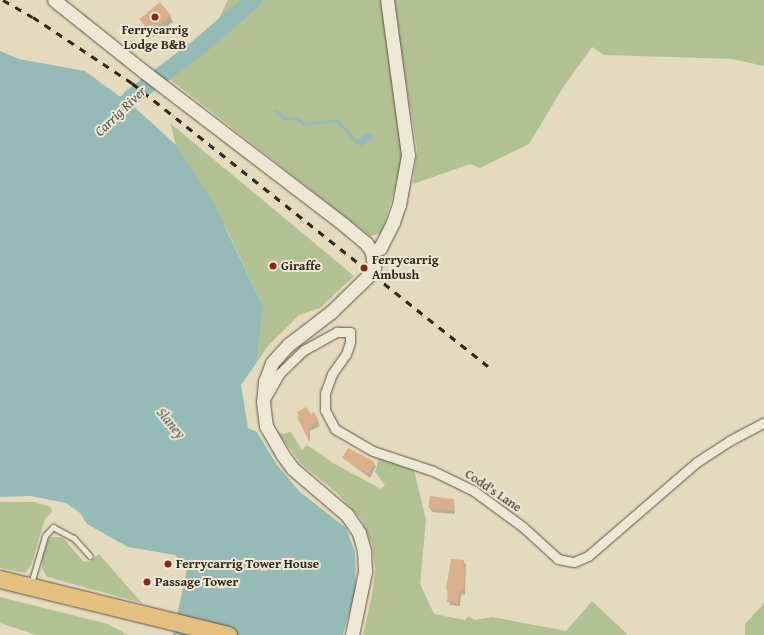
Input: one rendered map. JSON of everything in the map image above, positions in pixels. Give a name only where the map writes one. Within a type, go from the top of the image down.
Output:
[{"type":"highway","points":[[0,579],[228,635]]},
{"type":"main road","points":[[54,0],[161,85],[343,224],[366,243],[372,252],[374,268],[367,277],[331,312],[288,345],[272,363],[265,381],[264,402],[266,426],[282,454],[297,472],[348,515],[359,533],[364,551],[365,572],[352,635]]},
{"type":"main road","points":[[372,252],[380,248],[393,222],[402,193],[408,155],[387,0]]},
{"type":"street","name":"Codd's Lane","points":[[264,402],[280,372],[295,357],[337,332],[345,330],[350,332],[350,342],[346,354],[332,374],[326,394],[325,410],[335,429],[373,451],[433,471],[474,491],[523,527],[558,559],[574,562],[588,556],[697,462],[729,441],[764,422]]},
{"type":"lane","points":[[31,586],[45,536],[53,527],[74,538],[90,556]]},
{"type":"green space","points":[[228,0],[382,0],[403,159],[382,233],[370,236],[167,77],[218,35],[218,20]]},
{"type":"green space","points":[[393,0],[764,0],[764,66],[732,59],[604,55],[592,47],[564,86],[529,144],[480,168],[470,164],[413,184],[417,150]]},
{"type":"green space","points":[[170,123],[354,276],[320,308],[299,315],[268,346],[257,362],[263,306],[227,230],[176,145]]},
{"type":"green space","points":[[276,430],[282,434],[291,432],[302,450],[307,445],[333,463],[381,489],[385,485],[375,472],[379,458],[414,470],[426,520],[420,584],[434,614],[465,620],[468,616],[475,620],[493,617],[566,631],[592,601],[628,635],[363,635],[373,590],[375,568],[372,545],[361,519],[336,492],[301,464]]},
{"type":"green space","points":[[0,502],[34,502],[51,507],[52,512],[45,519],[31,566],[25,573],[0,568]]},
{"type":"green space","points":[[62,537],[83,561],[89,562],[99,554],[142,603],[47,577],[42,568],[42,558],[49,538]]},
{"type":"green space","points":[[0,597],[108,624],[128,635],[36,635],[0,623]]},
{"type":"green space","points":[[764,603],[764,635],[745,635],[745,624]]},
{"type":"water","name":"Slaney","points":[[0,51],[19,59],[85,71],[119,96],[132,96],[131,104],[176,145],[213,202],[263,306],[257,362],[241,385],[248,428],[257,432],[277,465],[300,492],[346,528],[355,552],[356,588],[343,635],[173,635],[187,569],[175,555],[128,547],[87,524],[80,513],[66,503],[31,496],[0,497]]},
{"type":"water","points":[[364,134],[374,134],[372,139],[362,146],[356,142]]},
{"type":"building","name":"Ferrycarrig Lodge B&B","points":[[160,2],[171,15],[150,32],[139,19]]},
{"type":"building","points":[[306,407],[311,414],[314,412],[319,421],[309,427],[309,441],[297,417],[299,416],[297,412]]},
{"type":"building","points":[[348,448],[375,462],[368,474],[342,458]]},
{"type":"building","points":[[430,496],[454,499],[452,511],[429,508]]},
{"type":"building","points":[[451,559],[464,560],[463,569],[465,569],[463,591],[459,591],[458,603],[447,602],[448,590],[446,589]]},
{"type":"waterway","name":"Carrig River","points":[[116,113],[132,96],[199,46],[252,0]]},
{"type":"waterway","points":[[276,111],[284,118],[296,118],[305,124],[337,120],[356,142]]},
{"type":"railway","points":[[3,0],[33,17],[132,83],[488,366]]},
{"type":"place","name":"Ferrycarrig Lodge B&B","points":[[155,17]]},
{"type":"place","name":"Giraffe","points":[[273,266]]},
{"type":"place","name":"Ferrycarrig Ambush","points":[[364,268]]},
{"type":"place","name":"Ferrycarrig Tower House","points":[[168,564]]},
{"type":"place","name":"Passage Tower","points":[[147,582]]}]
